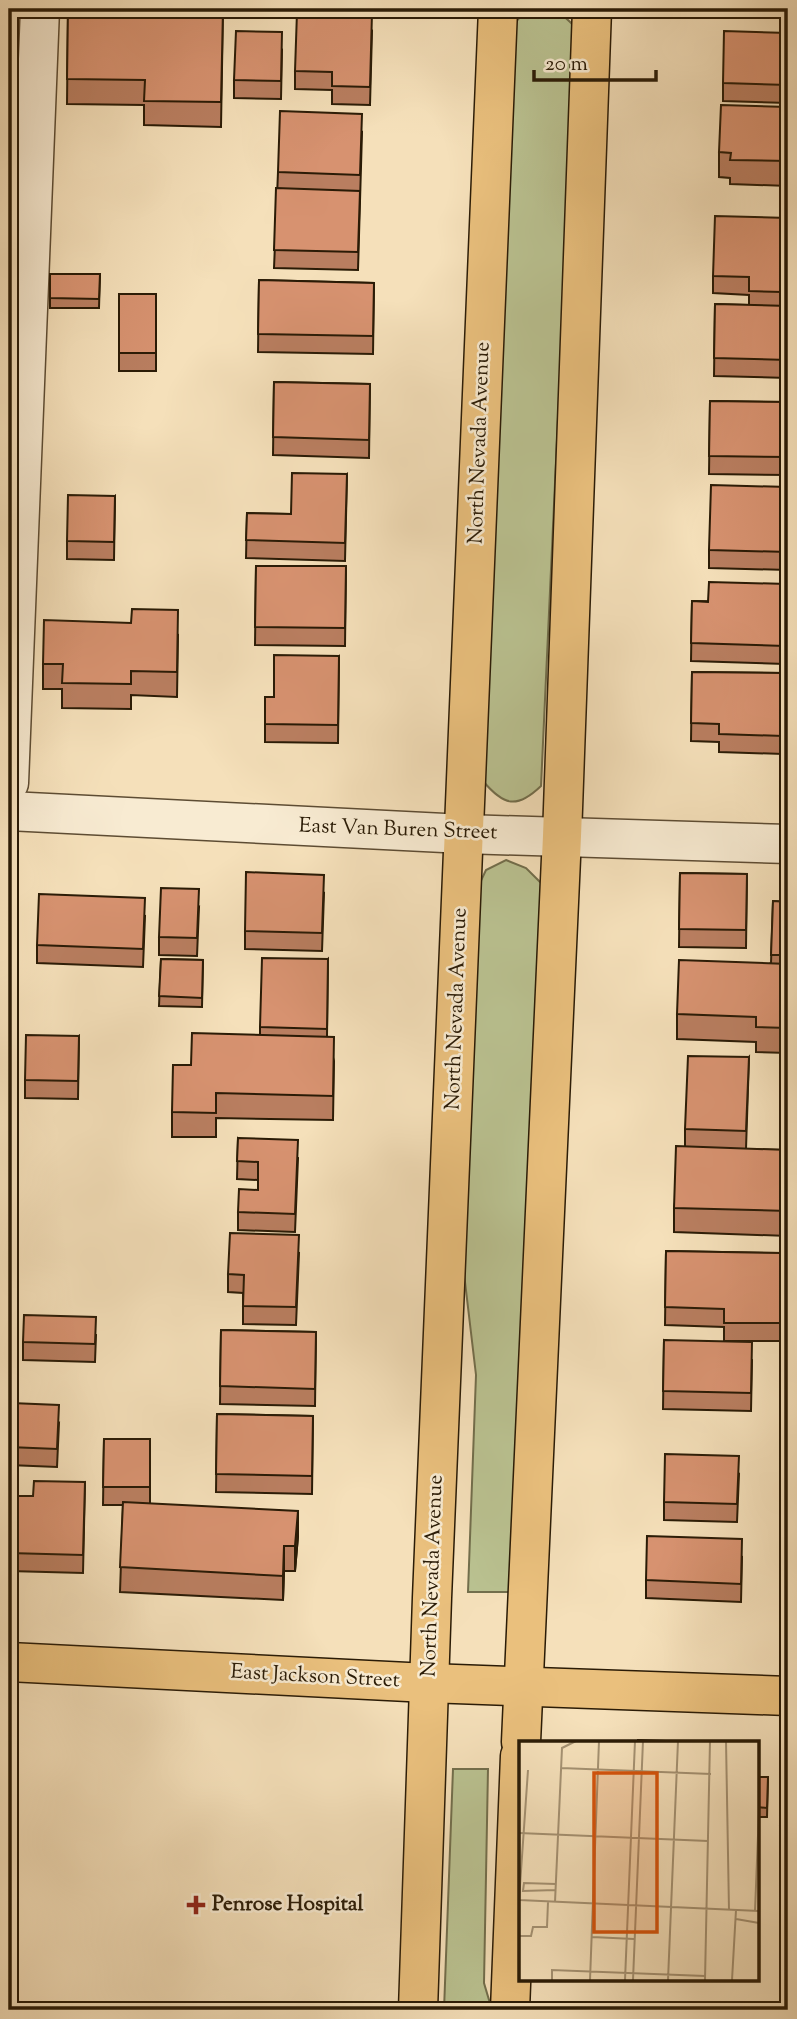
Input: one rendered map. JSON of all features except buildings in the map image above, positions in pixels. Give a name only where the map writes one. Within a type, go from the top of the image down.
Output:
[{"type":"main road","name":"North Nevada Avenue","points":[[418,2010],[428,1683],[498,9]]},
{"type":"main road","points":[[521,1741],[562,836],[592,9]]},
{"type":"main road","name":"East Jackson Street","points":[[9,1662],[428,1683],[788,1696]]},
{"type":"main road","points":[[510,2010],[519,1781]]},
{"type":"street","points":[[9,783],[40,9]]},
{"type":"street","name":"East Van Buren Street","points":[[9,811],[464,834],[788,844]]},
{"type":"green space","points":[[527,9],[555,11],[576,28],[541,786],[525,798],[511,802],[498,796],[483,781],[514,24]]},
{"type":"green space","points":[[506,860],[526,868],[541,883],[509,1592],[468,1592],[476,1375],[463,1265],[478,887],[486,870]]},
{"type":"green space","points":[[453,1769],[488,1769],[484,1983],[492,2010],[444,2010]]},
{"type":"place","name":"Penrose Hospital","points":[[196,1905]]}]
